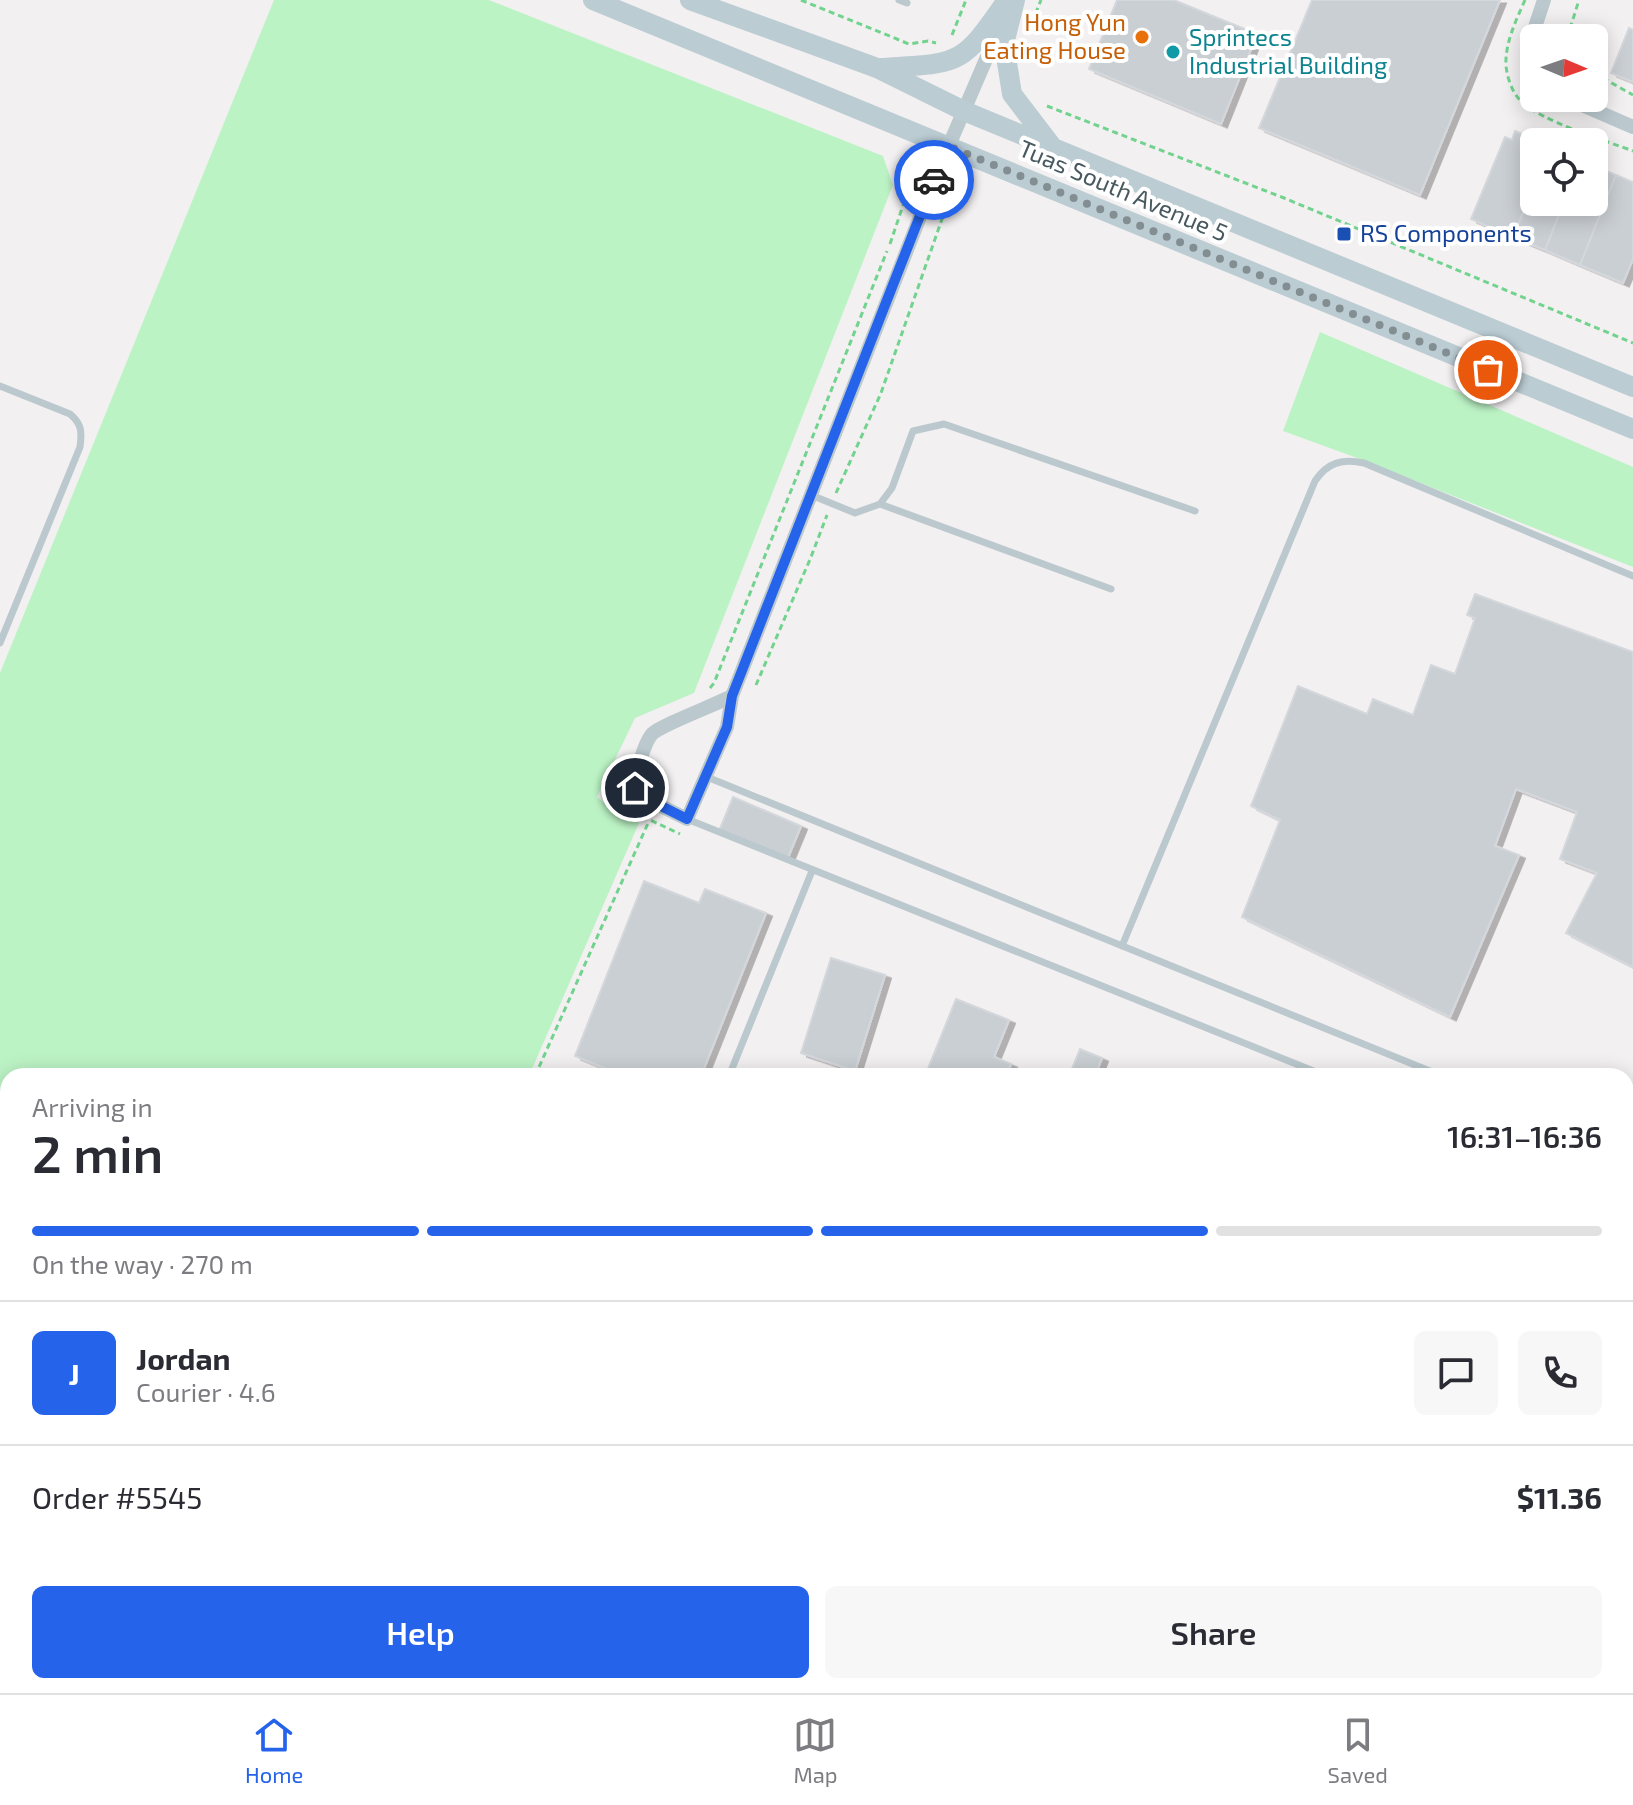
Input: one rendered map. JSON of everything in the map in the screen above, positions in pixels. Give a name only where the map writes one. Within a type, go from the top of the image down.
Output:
[{"type":"main road","name":"Tuas South Avenue 5","points":[[593,0],[1633,429]]},
{"type":"main road","name":"Tuas South Avenue 5","points":[[690,0],[877,68],[964,111],[1633,387]]},
{"type":"main road","points":[[877,68],[947,63],[961,57],[981,38],[1011,0]]},
{"type":"main road","points":[[1011,0],[1004,44],[1012,94],[1052,147]]},
{"type":"street","points":[[732,696],[658,729],[649,737],[634,780],[637,794],[690,820],[727,727],[732,696],[948,146],[1011,0]]},
{"type":"street","points":[[1536,24],[1544,0]]},
{"type":"street","points":[[1598,112],[1633,127]]},
{"type":"lane","points":[[0,386],[70,414],[82,430],[80,447],[0,643]]},
{"type":"lane","points":[[811,495],[855,513],[880,504],[892,488],[913,431],[944,424],[1195,511]]},
{"type":"lane","points":[[1122,946],[1315,481],[1324,468],[1351,460],[1364,463],[1633,576]]},
{"type":"lane","points":[[880,504],[1111,589]]},
{"type":"lane","points":[[707,777],[1422,1068]]},
{"type":"lane","points":[[690,820],[1306,1068]]},
{"type":"lane","points":[[732,1068],[812,871]]},
{"type":"path","points":[[801,0],[909,44],[928,41],[947,47]]},
{"type":"path","points":[[952,37],[966,0]]},
{"type":"path","points":[[1027,35],[1041,0]]},
{"type":"path","points":[[1525,0],[1513,28],[1506,59],[1509,78],[1518,98],[1533,111],[1633,151]]},
{"type":"path","points":[[1571,24],[1579,0]]},
{"type":"path","points":[[1608,81],[1633,95]]},
{"type":"path","points":[[1040,100],[1047,106],[1284,198],[1633,343]]},
{"type":"path","points":[[705,693],[714,683],[754,586],[890,244],[918,161]]},
{"type":"path","points":[[621,768],[616,781],[617,795],[624,803]]},
{"type":"path","points":[[631,811],[673,833],[684,835],[690,820]]},
{"type":"path","points":[[539,1068],[649,821]]},
{"type":"green space","points":[[274,0],[489,0],[883,156],[893,185],[694,693],[635,718],[597,797],[639,823],[532,1068],[0,1068],[0,673]]},
{"type":"green space","points":[[1320,332],[1633,467],[1633,567],[1283,431]]},
{"type":"building","name":"Sprintecs Industrial Building","points":[[1117,0],[1174,0],[1257,34],[1221,124],[1089,69]]},
{"type":"building","points":[[1312,0],[1500,0],[1420,195],[1259,128]]},
{"type":"building","points":[[1629,28],[1633,30],[1633,82],[1611,73]]},
{"type":"building","points":[[1515,131],[1520,133],[1522,216],[1513,237],[1471,219],[1505,137],[1512,140]]},
{"type":"building","points":[[1608,172],[1616,175],[1608,195]]},
{"type":"building","points":[[1616,175],[1633,182],[1633,259],[1623,283],[1580,265],[1600,216],[1608,216],[1608,195]]},
{"type":"building","points":[[1522,216],[1558,216],[1545,250],[1513,237]]},
{"type":"building","points":[[1558,216],[1600,216],[1580,265],[1545,250]]},
{"type":"building","points":[[1475,594],[1633,652],[1633,967],[1566,933],[1597,873],[1560,859],[1577,812],[1516,789],[1495,846],[1519,855],[1450,1017],[1242,917],[1280,820],[1251,806],[1298,686],[1367,714],[1373,699],[1413,715],[1431,665],[1455,674],[1475,618],[1467,615]]},
{"type":"building","points":[[733,797],[801,826],[787,860],[719,831]]},
{"type":"building","points":[[644,881],[699,903],[705,889],[766,913],[704,1068],[604,1068],[575,1056]]},
{"type":"building","points":[[831,958],[885,975],[856,1068],[846,1068],[801,1053]]},
{"type":"building","points":[[956,999],[1009,1020],[994,1057],[1011,1064],[1009,1068],[928,1068]]},
{"type":"building","points":[[1080,1049],[1102,1058],[1098,1068],[1072,1068]]},
{"type":"way so far","points":[[934,180],[948,146],[1488,370]]},
{"type":"place","name":"Hong Yun Eating House","points":[[1142,37]]},
{"type":"place","name":"Sprintecs Industrial Building","points":[[1173,52]]},
{"type":"place","name":"RS Components","points":[[1344,234]]},
{"type":"route","points":[[635,788],[637,794],[687,819],[727,727],[732,696],[934,180]]}]
